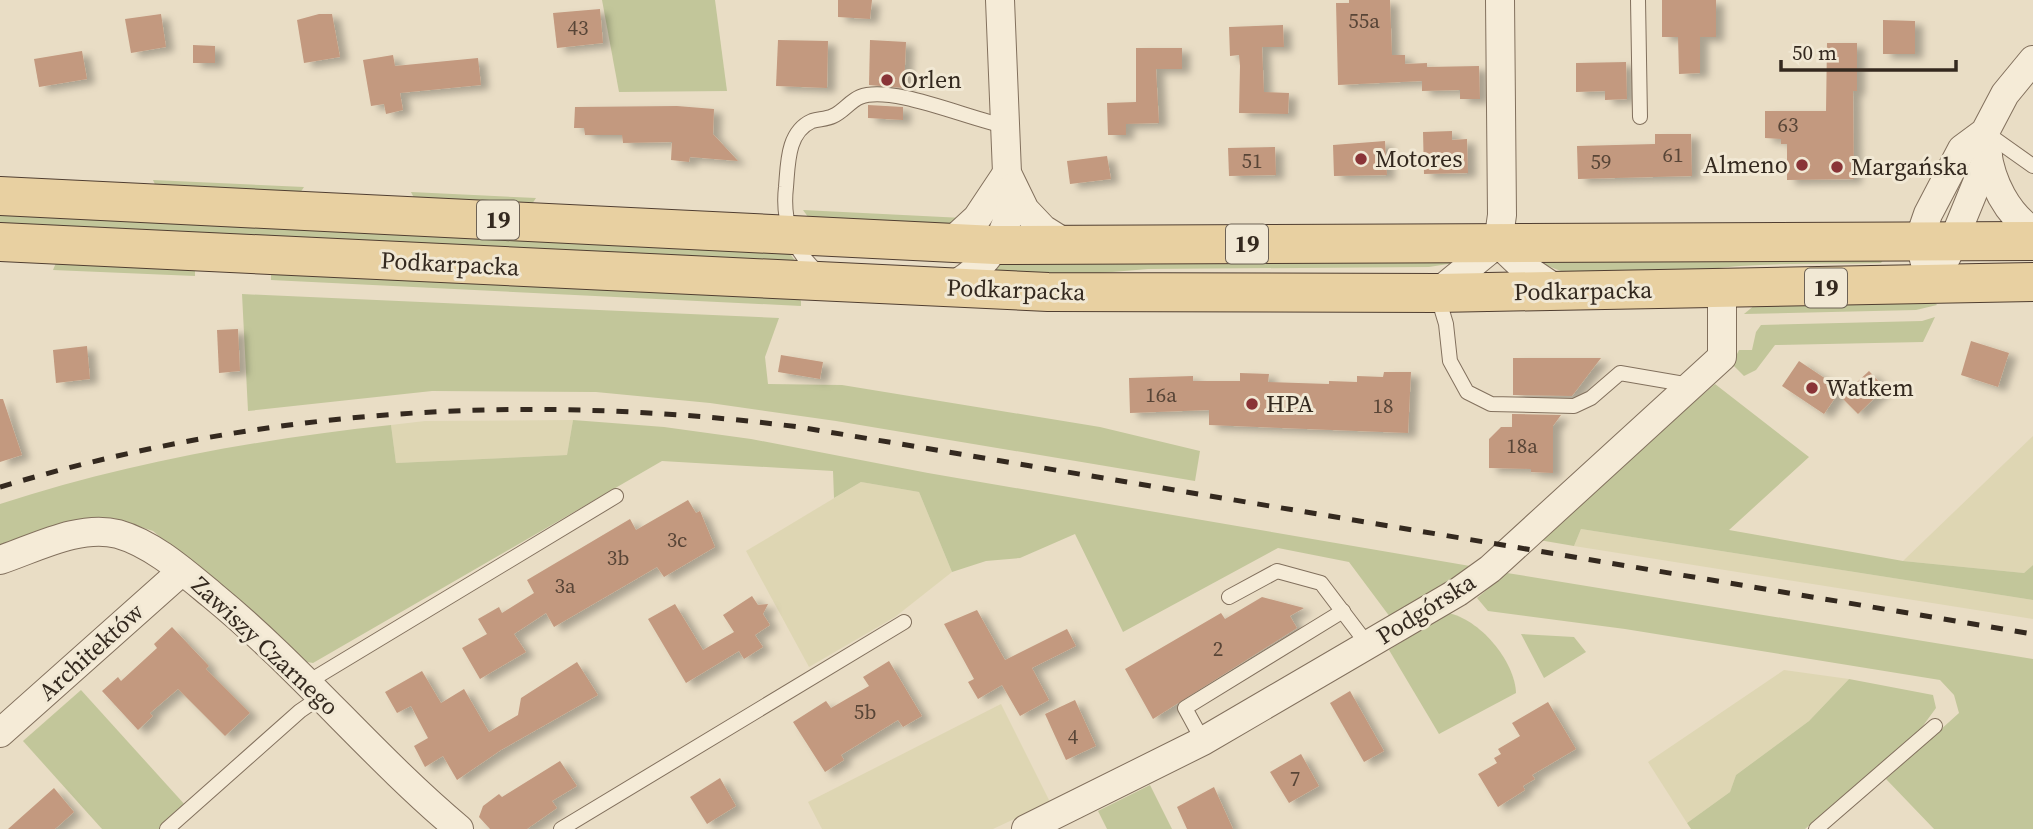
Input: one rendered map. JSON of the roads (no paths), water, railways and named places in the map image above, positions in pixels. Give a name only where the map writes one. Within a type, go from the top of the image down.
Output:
[{"type":"main road","name":"Podkarpacka","points":[[0,196],[995,245],[2033,240]]},
{"type":"main road","name":"Podkarpacka","points":[[0,242],[835,283],[1076,292],[1437,293],[1722,290],[2033,282]]},
{"type":"street","points":[[949,288],[972,275],[986,261],[1005,228],[1010,180],[1000,0]]},
{"type":"street","points":[[1437,293],[1498,243],[1502,215],[1500,0]]},
{"type":"street","points":[[1931,286],[1937,241],[1986,144],[2006,94],[2033,60]]},
{"type":"street","points":[[1986,144],[1991,173],[2011,211],[2033,232]]},
{"type":"street","points":[[951,242],[977,218],[1010,180]]},
{"type":"street","points":[[1010,180],[1025,210],[1043,229],[1067,244]]},
{"type":"street","points":[[1498,243],[1522,266],[1559,291]]},
{"type":"street","name":"Podgórska","points":[[1026,829],[1203,740],[1458,592],[1490,569],[1722,357],[1722,290]]},
{"type":"street","name":"Zawiszy Czarnego","points":[[0,560],[93,531],[117,534],[137,542],[182,571],[251,626],[434,808],[459,829]]},
{"type":"street","name":"Architektów","points":[[0,733],[182,571]]},
{"type":"lane","points":[[1639,0],[1640,117]]},
{"type":"lane","points":[[835,283],[807,262],[791,234],[784,205],[790,146],[801,128],[811,122],[833,116],[861,96],[914,99],[982,122],[1006,126]]},
{"type":"lane","points":[[1986,144],[2033,166]]},
{"type":"lane","points":[[1437,293],[1446,324],[1450,361],[1467,392],[1492,404],[1574,406],[1591,398],[1620,373],[1690,385]]},
{"type":"lane","points":[[167,829],[300,710],[315,689],[616,496]]},
{"type":"lane","points":[[1229,597],[1277,571],[1321,583],[1368,645]]},
{"type":"lane","points":[[1203,740],[1185,708],[1343,611]]},
{"type":"lane","points":[[561,829],[904,622]]},
{"type":"lane","points":[[1816,829],[1935,726]]},
{"type":"railway","points":[[0,487],[99,460],[198,439],[297,424],[396,414],[495,410],[596,410],[697,416],[799,427],[2033,634]]},
{"type":"place","name":"Orlen","points":[[887,80]]},
{"type":"place","name":"Motores","points":[[1361,159]]},
{"type":"place","name":"Almeno","points":[[1802,165]]},
{"type":"place","name":"Margańska","points":[[1837,167]]},
{"type":"place","name":"Watkem","points":[[1812,388]]},
{"type":"place","name":"HPA","points":[[1252,404]]}]
